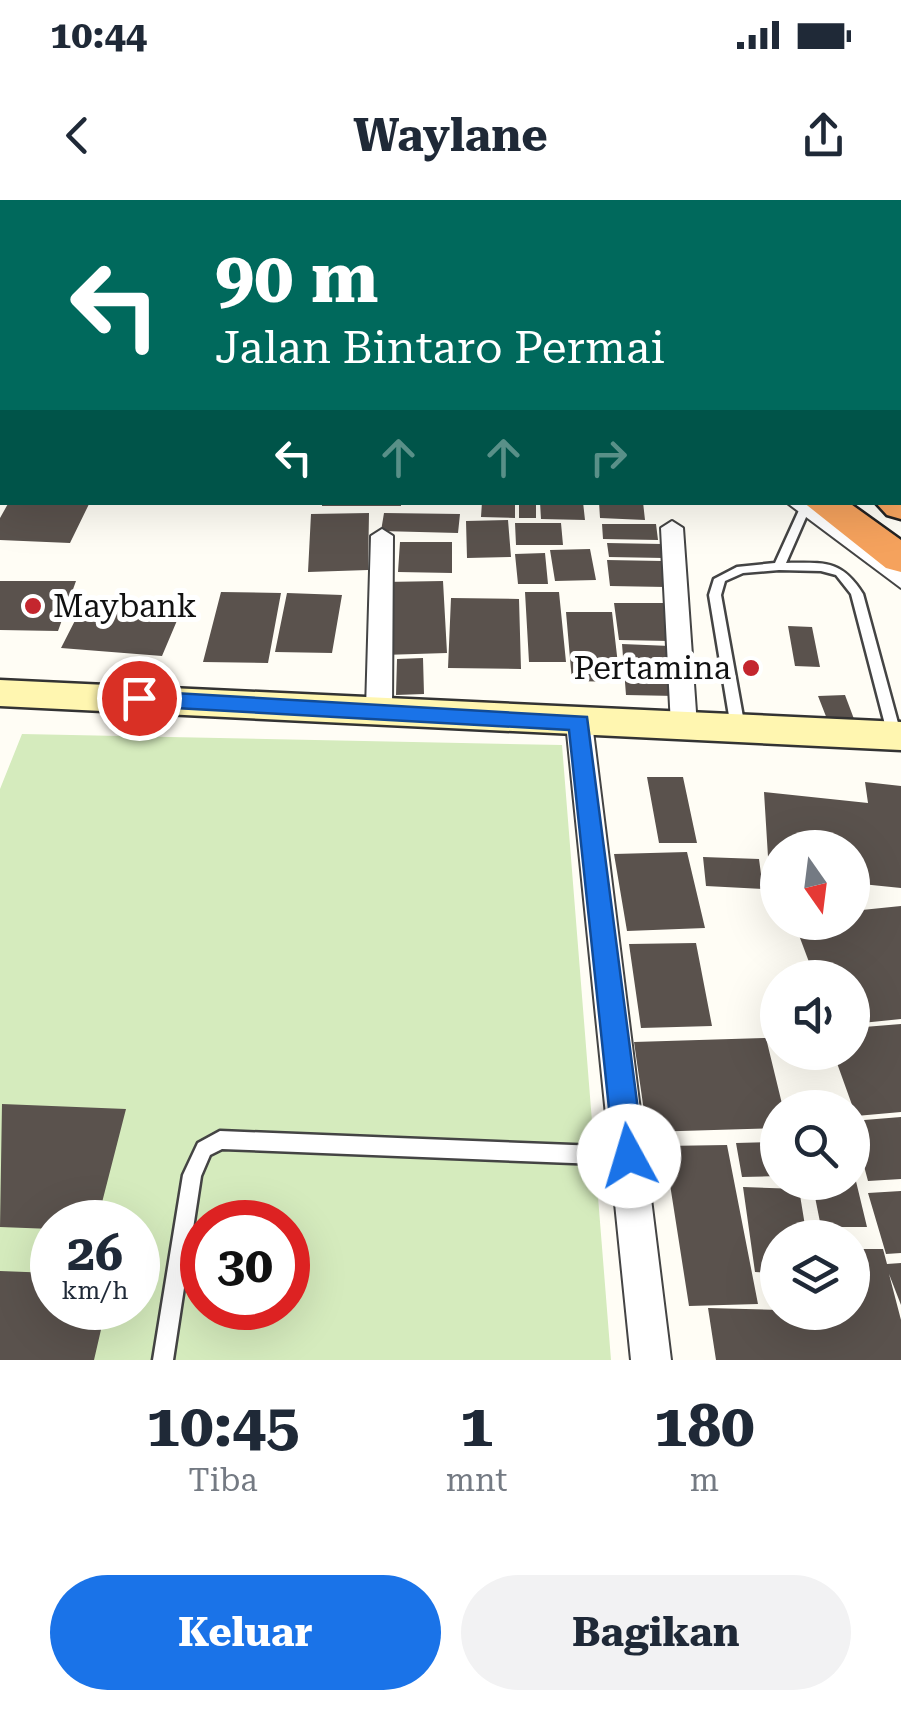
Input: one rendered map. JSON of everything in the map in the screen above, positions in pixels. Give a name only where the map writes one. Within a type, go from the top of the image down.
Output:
[{"type":"highway","points":[[810,505],[901,560]]},
{"type":"main road","points":[[0,693],[898,736]]},
{"type":"street","points":[[809,505],[901,581]]},
{"type":"street","points":[[672,528],[684,726]]},
{"type":"street","points":[[379,709],[382,536]]},
{"type":"street","points":[[579,723],[651,1360]]},
{"type":"lane","points":[[780,566],[808,505]]},
{"type":"lane","points":[[738,728],[714,595],[720,579],[780,566],[821,568],[840,572],[858,594],[898,736]]},
{"type":"lane","points":[[163,1360],[192,1175],[204,1149],[220,1140],[629,1156]]},
{"type":"green space","points":[[22,734],[562,745],[611,1360],[0,1360],[0,789]]},
{"type":"building","points":[[7,505],[89,505],[70,543],[0,540],[0,518]]},
{"type":"building","points":[[322,505],[401,505],[401,506]]},
{"type":"building","points":[[482,505],[515,505],[515,518],[481,517]]},
{"type":"building","points":[[519,505],[536,505],[536,518],[519,518]]},
{"type":"building","points":[[540,505],[583,505],[585,520],[541,519]]},
{"type":"building","points":[[599,505],[643,505],[645,520],[600,518]]},
{"type":"building","points":[[369,513],[368,570],[308,572],[311,514]]},
{"type":"building","points":[[384,513],[460,514],[458,533],[381,531]]},
{"type":"building","points":[[508,520],[511,557],[467,558],[466,521]]},
{"type":"building","points":[[515,523],[561,523],[563,545],[516,545]]},
{"type":"building","points":[[602,524],[656,524],[658,540],[603,539]]},
{"type":"building","points":[[400,542],[452,542],[452,573],[398,572]]},
{"type":"building","points":[[607,543],[662,544],[664,558],[609,557]]},
{"type":"building","points":[[590,549],[596,580],[555,581],[550,550]]},
{"type":"building","points":[[545,553],[548,584],[518,584],[515,554]]},
{"type":"building","points":[[607,560],[662,561],[666,587],[610,586]]},
{"type":"building","name":"Maybank","points":[[0,581],[76,581],[58,631],[0,630]]},
{"type":"building","points":[[443,581],[447,653],[383,655],[383,582]]},
{"type":"building","points":[[221,592],[281,593],[268,663],[203,662]]},
{"type":"building","points":[[525,592],[559,592],[566,662],[529,662]]},
{"type":"building","points":[[287,593],[342,595],[332,653],[275,652]]},
{"type":"building","points":[[87,597],[184,604],[162,656],[61,648]]},
{"type":"building","points":[[451,598],[519,599],[521,669],[448,668]]},
{"type":"building","points":[[614,603],[663,603],[670,641],[619,640]]},
{"type":"building","points":[[566,612],[612,612],[620,682],[572,681]]},
{"type":"building","points":[[788,626],[812,627],[820,667],[795,666]]},
{"type":"building","points":[[622,644],[670,646],[676,696],[626,695]]},
{"type":"building","points":[[423,658],[424,694],[396,695],[397,659]]},
{"type":"building","points":[[845,695],[854,719],[827,719],[818,696]]},
{"type":"building","points":[[647,777],[683,777],[697,843],[659,843]]},
{"type":"building","points":[[865,782],[901,786],[901,888],[870,885],[870,830],[766,830],[764,792],[868,803]]},
{"type":"building","points":[[687,852],[705,928],[627,931],[614,854]]},
{"type":"building","points":[[703,857],[759,859],[760,889],[706,886]]},
{"type":"building","points":[[901,906],[901,1019],[870,1022],[870,960],[808,960],[801,940],[870,940],[870,909]]},
{"type":"building","points":[[696,943],[712,1026],[641,1028],[629,944]]},
{"type":"building","points":[[901,1024],[901,1112],[870,1115],[870,1090],[847,1090],[839,1070],[870,1070],[870,1027]]},
{"type":"building","points":[[760,1038],[760,1070],[774,1070],[779,1090],[760,1090],[760,1129],[647,1132],[634,1042]]},
{"type":"building","points":[[2,1104],[126,1109],[103,1200],[30,1200],[30,1228],[0,1227]]},
{"type":"building","points":[[901,1117],[901,1179],[870,1181],[870,1120]]},
{"type":"building","points":[[760,1142],[760,1176],[742,1177],[736,1143]]},
{"type":"building","points":[[727,1145],[758,1304],[689,1306],[664,1146]]},
{"type":"building","points":[[743,1187],[760,1188],[760,1200],[801,1200],[804,1220],[760,1220],[760,1272],[755,1272]]},
{"type":"building","points":[[901,1191],[901,1253],[886,1254],[870,1193]]},
{"type":"building","points":[[816,1200],[860,1200],[865,1220],[820,1220]]},
{"type":"building","points":[[870,1249],[883,1249],[887,1264],[901,1263],[901,1305],[889,1274],[901,1320],[901,1360],[716,1360],[708,1308],[760,1309],[760,1330],[870,1330]]},
{"type":"building","points":[[0,1271],[30,1272],[30,1330],[101,1330],[94,1360],[0,1360]]},
{"type":"place","name":"Maybank","points":[[33,606]]},
{"type":"place","name":"Pertamina","points":[[751,668]]},
{"type":"route","points":[[139,698],[579,723],[629,1156]]}]
